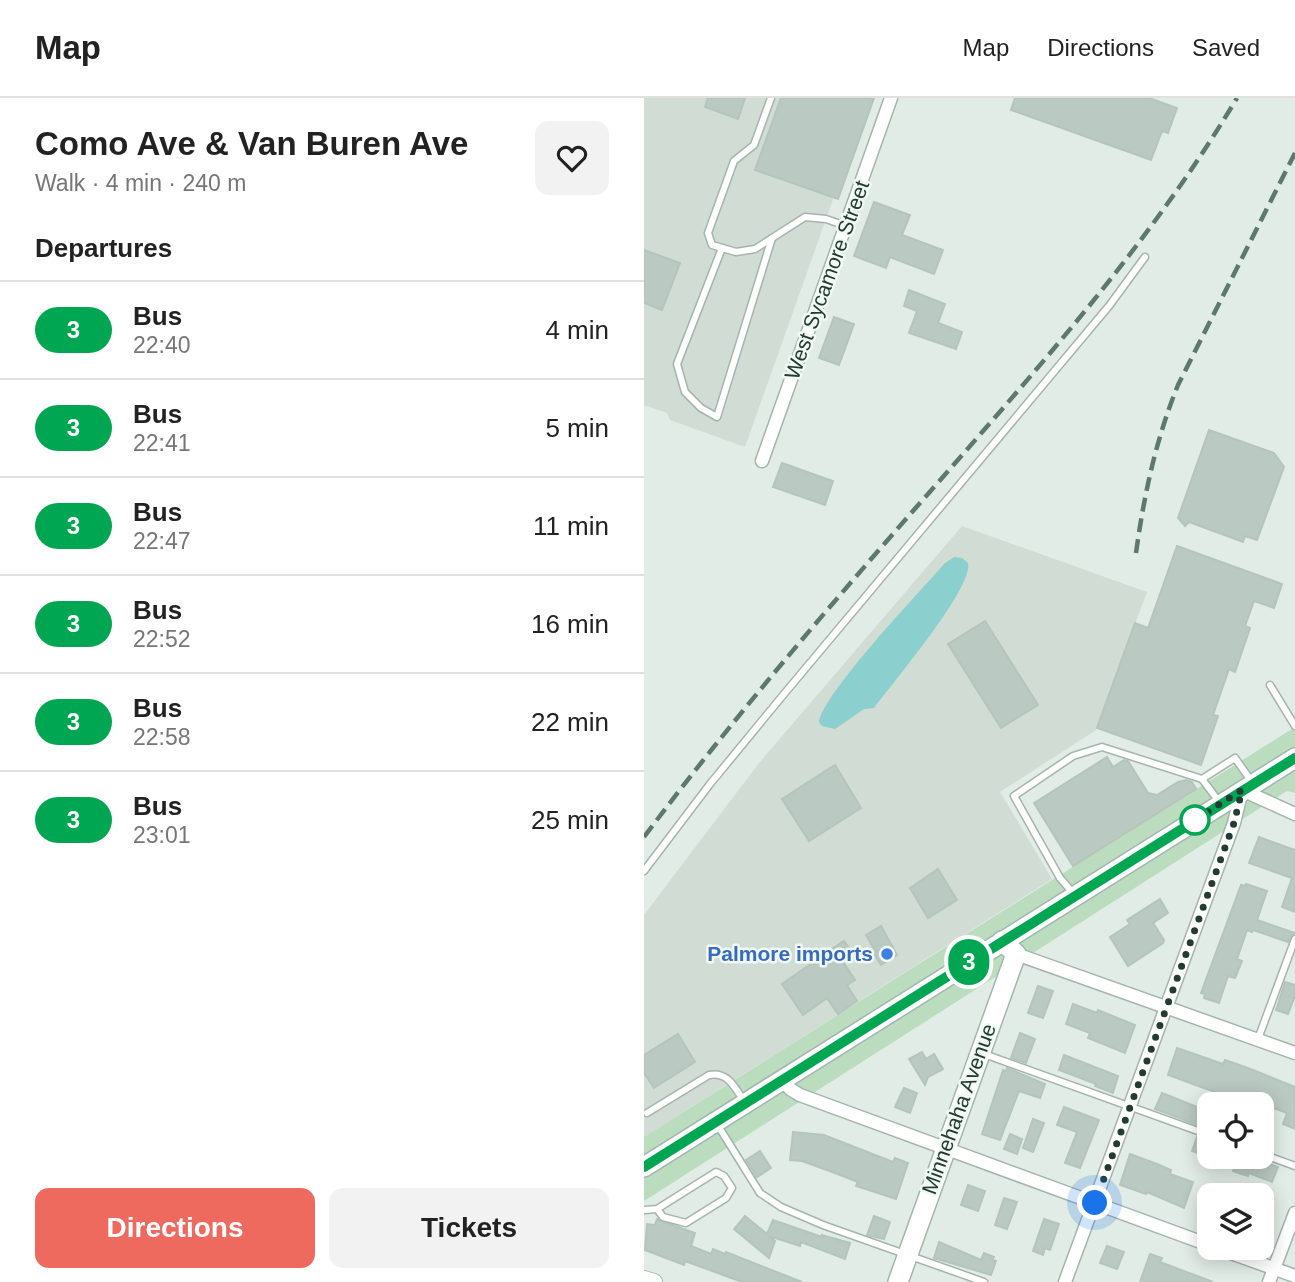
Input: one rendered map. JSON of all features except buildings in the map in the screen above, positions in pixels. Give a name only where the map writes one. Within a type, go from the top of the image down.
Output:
[{"type":"main road","points":[[644,1167],[782,1080],[1009,948],[1075,896],[1295,758]]},
{"type":"main road","name":"Minnehaha Avenue","points":[[898,1282],[979,1052],[1009,948]]},
{"type":"street","name":"West Sycamore Street","points":[[762,461],[891,98]]},
{"type":"street","points":[[1065,1282],[1247,787],[1295,814]]},
{"type":"street","points":[[1009,948],[1295,1053]]},
{"type":"street","points":[[782,1080],[800,1095],[1197,1241]]},
{"type":"street","points":[[1269,1282],[1295,1213]]},
{"type":"street","points":[[1251,1260],[1295,1276]]},
{"type":"street","points":[[644,1279],[654,1282]]},
{"type":"lane","points":[[771,98],[754,145],[734,161],[708,233],[712,245],[736,252],[755,249],[805,217],[826,219],[846,226]]},
{"type":"lane","points":[[722,248],[677,364],[685,392],[701,408],[717,417],[772,238]]},
{"type":"lane","points":[[644,871],[710,784],[1110,306],[1145,257]]},
{"type":"lane","points":[[1270,685],[1295,726]]},
{"type":"lane","points":[[1075,896],[1060,878],[1014,796],[1073,756],[1102,747],[1202,779],[1221,804]]},
{"type":"lane","points":[[1202,779],[1235,758],[1247,787]]},
{"type":"lane","points":[[1258,1040],[1295,939]]},
{"type":"lane","points":[[979,1052],[1197,1131]]},
{"type":"lane","points":[[647,1112],[709,1075],[718,1073],[725,1075],[746,1103]]},
{"type":"lane","points":[[716,1122],[760,1193],[769,1200],[823,1224],[984,1282]]},
{"type":"lane","points":[[1274,1158],[1295,1166]]},
{"type":"lane","points":[[644,1210],[657,1209],[716,1172],[724,1176],[732,1188],[726,1198],[685,1223],[663,1217],[657,1209]]},
{"type":"shaded area","points":[[644,98],[869,98],[745,447],[670,420],[667,413],[644,405]]},
{"type":"shaded area","points":[[962,526],[1147,592],[1096,730],[1000,792],[1052,879],[644,1137],[644,915],[759,763]]},
{"type":"green space","points":[[1295,727],[1295,793],[1287,791],[644,1201],[644,1137]]},
{"type":"water","points":[[954,557],[962,558],[968,563],[958,593],[897,679],[874,708],[864,709],[835,729],[822,726],[819,722],[825,708],[854,666],[944,564]]},
{"type":"railway","points":[[644,837],[789,655],[1098,295],[1171,199],[1237,98]]},
{"type":"railway","points":[[1136,553],[1152,468],[1178,385],[1295,153]]},
{"type":"bus line","name":"3","points":[[644,1167],[1295,758]]},
{"type":"place","name":"Palmore imports","points":[[887,954]]},
{"type":"route","points":[[1095,1203],[1234,823],[1242,790],[1195,820]]}]
